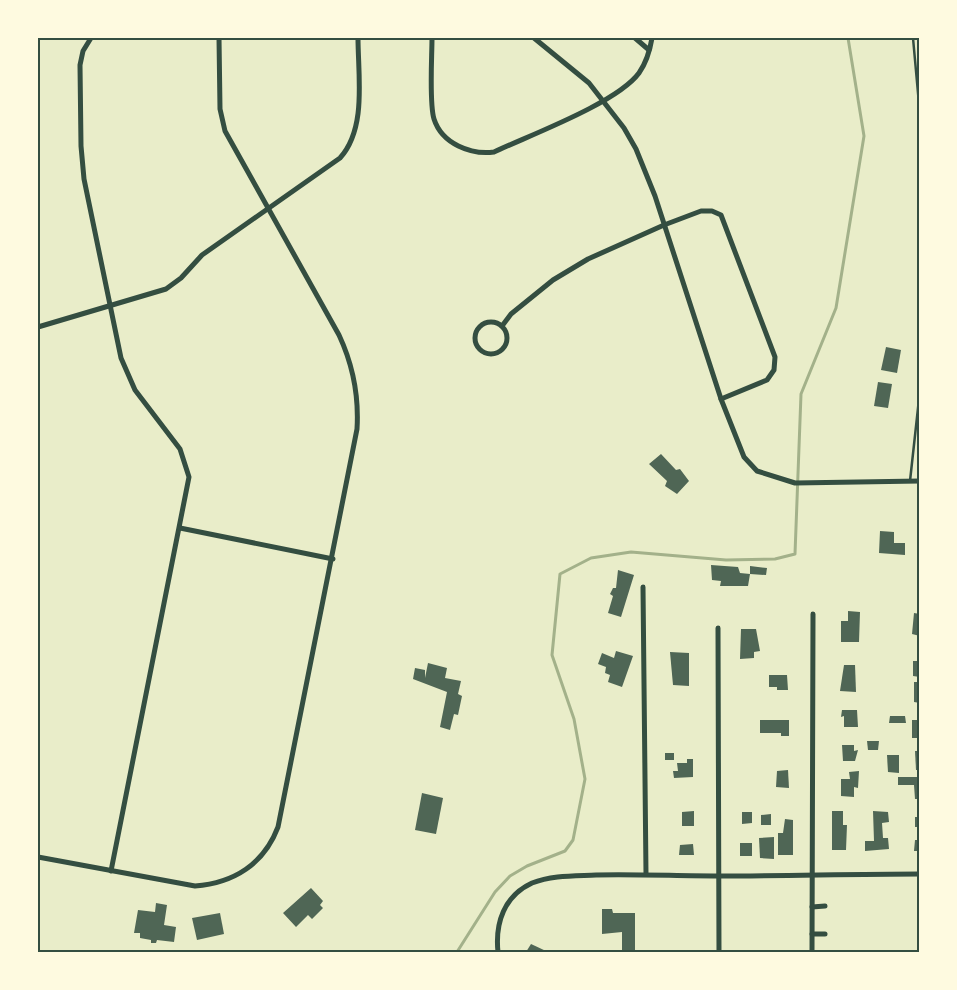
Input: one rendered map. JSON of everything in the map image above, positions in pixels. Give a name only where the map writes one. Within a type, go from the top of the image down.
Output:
[{"type":"street","points":[[91,38],[83,51],[80,66],[82,162],[121,358],[128,378],[135,390],[180,449],[187,464],[189,484],[110,871]]},
{"type":"street","points":[[38,857],[195,886],[206,885],[241,873],[264,855],[278,827],[357,429],[358,408],[355,384],[347,354],[334,325],[230,144],[223,125],[220,108],[219,38]]},
{"type":"street","points":[[38,327],[111,307],[171,286],[202,255],[336,162],[351,143],[358,121],[358,38]]},
{"type":"street","points":[[432,38],[434,120],[451,142],[482,153],[494,152],[605,101],[627,85],[638,74],[650,50],[652,38]]},
{"type":"street","points":[[534,38],[589,83],[605,101],[636,149],[664,224],[721,399],[744,457],[757,471],[795,483],[920,481]]},
{"type":"street","points":[[635,38],[650,50]]},
{"type":"street","points":[[502,326],[511,314],[553,280],[588,259],[664,224],[701,211],[712,211],[721,215],[775,357],[774,370],[768,380],[721,399]]},
{"type":"street","points":[[492,322],[502,326],[506,335],[505,345],[492,353],[482,351],[476,342],[476,332],[479,328],[492,322]]},
{"type":"street","points":[[180,528],[332,559]]},
{"type":"street","points":[[643,587],[646,874]]},
{"type":"street","points":[[812,952],[813,614]]},
{"type":"street","points":[[718,628],[718,876],[720,952]]},
{"type":"street","points":[[498,952],[498,927],[511,897],[532,883],[568,876],[646,874],[718,876],[920,874]]},
{"type":"street","points":[[812,907],[825,906]]},
{"type":"street","points":[[812,934],[825,934]]},
{"type":"lane","points":[[920,38],[913,38],[920,115]]},
{"type":"lane","points":[[915,62],[920,62]]},
{"type":"lane","points":[[910,481],[920,390]]},
{"type":"building","points":[[886,347],[901,350],[897,373],[881,370]]},
{"type":"building","points":[[878,382],[892,384],[888,408],[874,406]]},
{"type":"building","points":[[661,454],[676,470],[680,469],[689,481],[677,494],[665,486],[667,481],[649,464]]},
{"type":"building","points":[[880,531],[894,532],[894,543],[905,543],[905,555],[879,553]]},
{"type":"building","points":[[711,565],[738,567],[740,573],[750,574],[748,586],[720,586],[721,581],[712,580]]},
{"type":"building","points":[[750,566],[767,568],[766,575],[750,574]]},
{"type":"building","points":[[618,570],[634,575],[621,617],[608,613],[613,596],[610,594],[613,588],[616,588]]},
{"type":"building","points":[[848,611],[860,612],[859,642],[841,642],[841,621],[848,621]]},
{"type":"building","points":[[914,613],[920,614],[920,636],[912,634]]},
{"type":"building","points":[[741,629],[756,629],[760,651],[754,652],[754,658],[740,659]]},
{"type":"building","points":[[616,651],[633,656],[622,687],[608,682],[610,675],[605,673],[606,667],[598,664],[602,653],[614,658]]},
{"type":"building","points":[[670,652],[689,653],[689,686],[673,685]]},
{"type":"building","points":[[913,661],[920,661],[920,677],[913,676]]},
{"type":"building","points":[[428,663],[447,668],[445,678],[461,681],[458,694],[462,696],[458,715],[454,714],[450,730],[440,727],[447,692],[413,679],[415,668],[425,670],[425,678]]},
{"type":"building","points":[[844,665],[855,665],[856,692],[840,691]]},
{"type":"building","points":[[769,675],[787,675],[788,690],[777,690],[777,687],[769,687]]},
{"type":"building","points":[[914,682],[920,682],[920,703],[914,702]]},
{"type":"building","points":[[842,710],[857,710],[858,727],[844,727],[844,716],[841,717]]},
{"type":"building","points":[[890,716],[905,716],[906,723],[889,723]]},
{"type":"building","points":[[760,720],[789,720],[789,736],[781,736],[781,733],[760,733]]},
{"type":"building","points":[[912,720],[920,720],[920,738],[912,738]]},
{"type":"building","points":[[867,741],[879,741],[878,750],[868,750]]},
{"type":"building","points":[[842,745],[854,745],[854,751],[858,750],[855,761],[843,761]]},
{"type":"building","points":[[915,751],[920,751],[920,770],[916,770]]},
{"type":"building","points":[[665,753],[674,753],[674,760],[665,760]]},
{"type":"building","points":[[887,755],[899,755],[899,773],[888,772]]},
{"type":"building","points":[[687,759],[693,759],[693,777],[674,778],[673,771],[678,771],[677,763],[687,763]]},
{"type":"building","points":[[788,770],[789,788],[776,787],[777,771]]},
{"type":"building","points":[[859,771],[858,788],[854,787],[854,797],[841,796],[841,779],[850,779],[849,772]]},
{"type":"building","points":[[898,777],[920,777],[920,799],[915,799],[914,785],[898,785]]},
{"type":"building","points":[[422,793],[443,798],[436,834],[415,830]]},
{"type":"building","points":[[694,811],[694,826],[682,826],[682,812]]},
{"type":"building","points":[[832,811],[843,811],[843,825],[847,825],[846,850],[832,850]]},
{"type":"building","points":[[873,811],[888,812],[889,822],[882,823],[883,838],[888,838],[889,849],[865,851],[865,841],[874,841]]},
{"type":"building","points":[[742,812],[752,812],[752,823],[742,824]]},
{"type":"building","points":[[771,814],[771,825],[761,825],[761,815]]},
{"type":"building","points":[[915,817],[920,817],[920,827],[915,827]]},
{"type":"building","points":[[785,819],[793,820],[793,855],[778,855],[778,833],[783,833]]},
{"type":"building","points":[[774,837],[774,859],[760,858],[759,838]]},
{"type":"building","points":[[915,840],[920,840],[920,851],[914,851]]},
{"type":"building","points":[[740,843],[752,843],[752,856],[740,856]]},
{"type":"building","points":[[693,844],[694,855],[679,855],[680,845]]},
{"type":"building","points":[[311,888],[323,901],[320,905],[323,908],[312,919],[308,915],[296,927],[283,913]]},
{"type":"building","points":[[156,903],[167,905],[164,925],[176,927],[174,942],[157,940],[156,943],[151,943],[151,940],[140,938],[140,933],[134,933],[138,910],[155,912]]},
{"type":"building","points":[[602,909],[612,909],[613,913],[635,913],[635,952],[622,952],[622,932],[602,934]]},
{"type":"building","points":[[220,913],[224,934],[197,940],[192,918]]},
{"type":"building","points":[[531,944],[546,951],[546,952],[526,952]]},
{"type":"waterway","points":[[457,952],[495,892],[510,876],[527,866],[565,851],[573,840],[585,779],[574,719],[552,655],[560,574],[591,558],[631,552],[726,560],[775,559],[795,554],[801,394],[836,308],[864,136],[848,38]]}]
